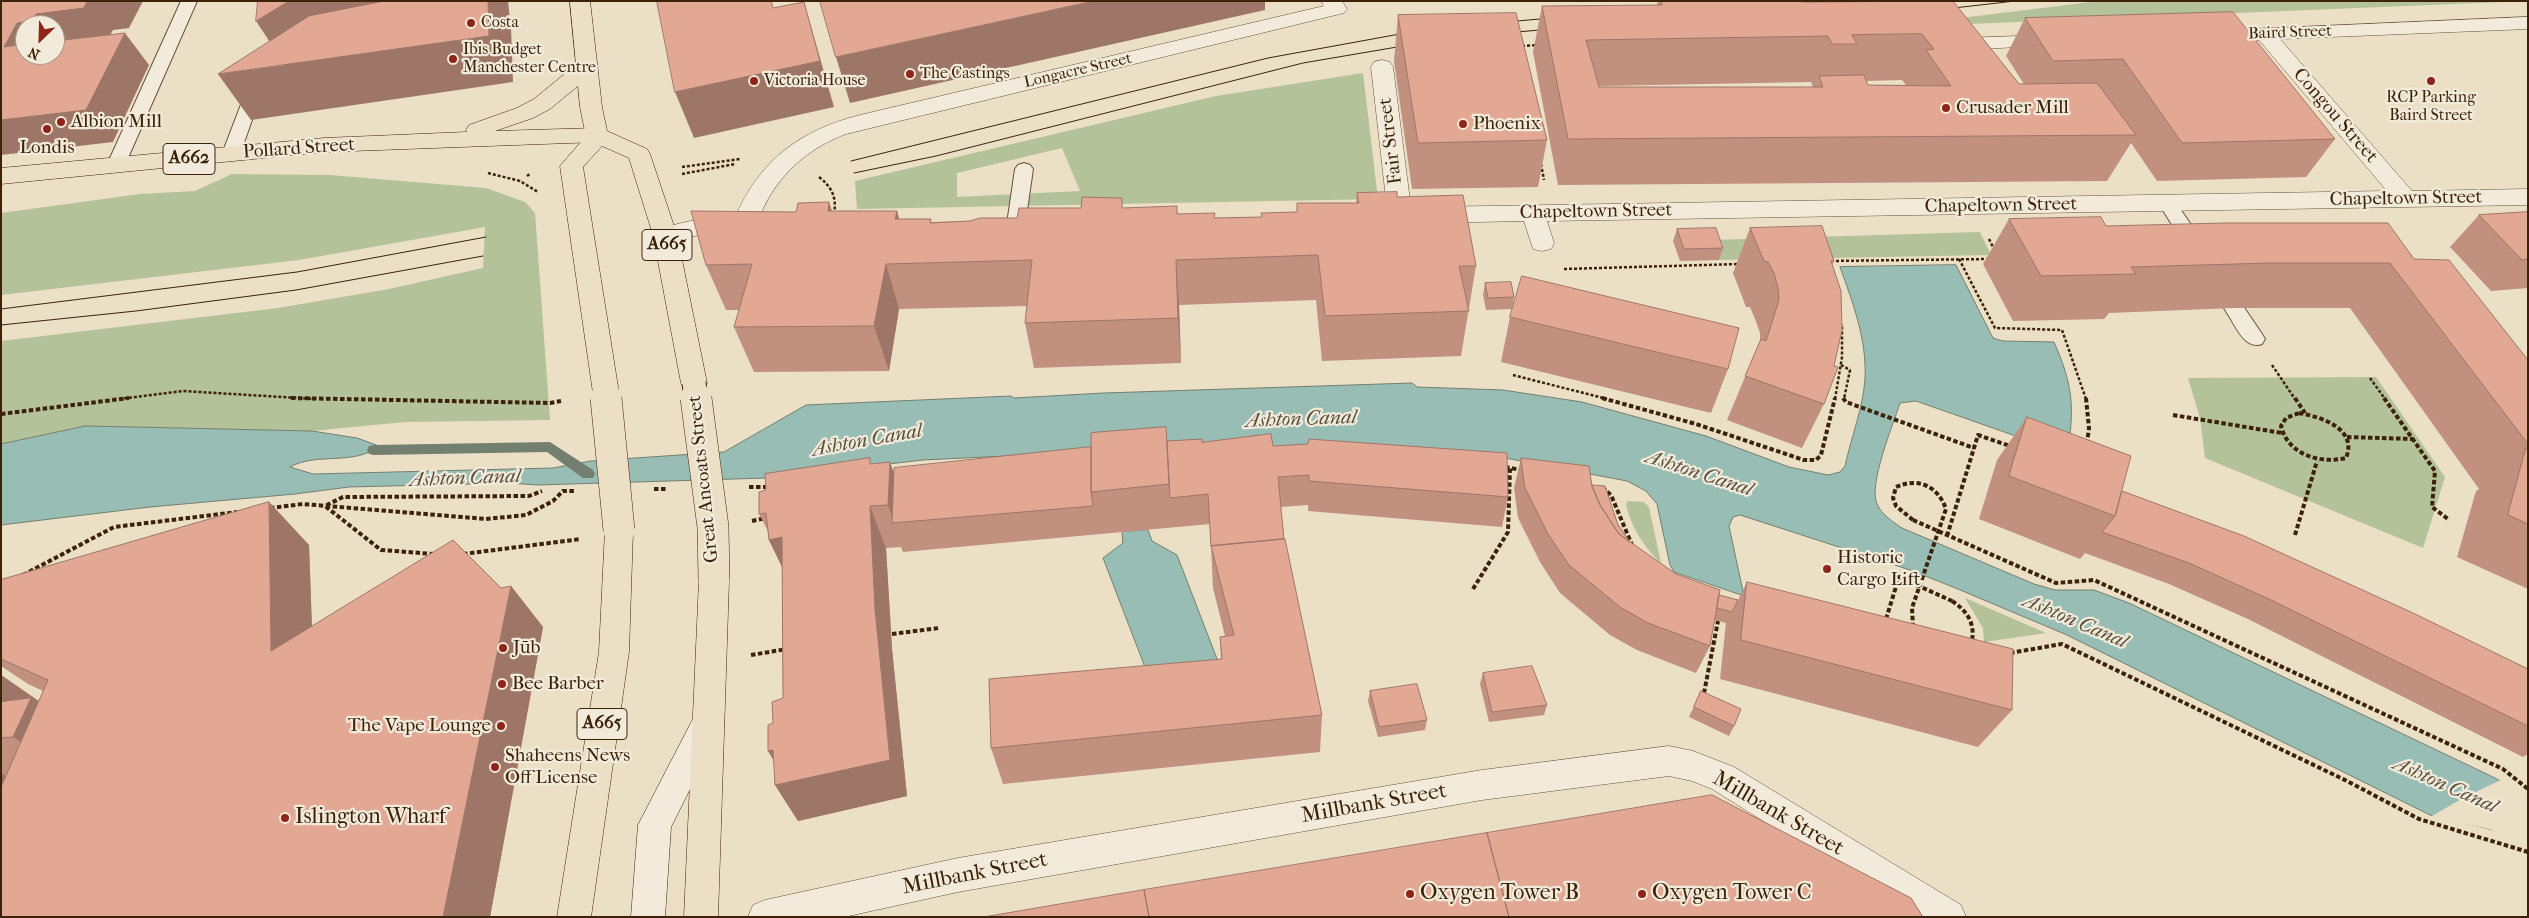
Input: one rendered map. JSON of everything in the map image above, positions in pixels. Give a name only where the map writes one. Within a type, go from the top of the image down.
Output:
[{"type":"main road","points":[[580,1],[591,107],[597,136]]},
{"type":"main road","points":[[445,140],[525,114],[542,104],[587,67]]},
{"type":"main road","name":"Pollard Street","points":[[1,176],[115,167],[324,145],[597,136]]},
{"type":"main road","name":"Great Ancoats Street","points":[[597,136],[639,153],[665,235],[694,383],[713,528],[714,580],[701,917]]},
{"type":"main road","name":"A665","points":[[574,917],[614,652],[618,532],[606,393],[571,166],[597,136]]},
{"type":"street","name":"Longacre Street","points":[[665,235],[711,224],[753,225],[753,201],[778,170],[802,147],[830,131],[1334,5]]},
{"type":"street","name":"Baird Street","points":[[2196,36],[2528,22]]},
{"type":"street","name":"Congou Street","points":[[2265,34],[2406,199]]},
{"type":"street","points":[[1962,44],[2069,40]]},
{"type":"street","name":"Fair Street","points":[[1382,67],[1390,216]]},
{"type":"street","name":"Chapeltown Street","points":[[1390,216],[2168,204],[2528,196]]},
{"type":"street","points":[[1541,213],[1542,243]]},
{"type":"street","points":[[648,917],[655,825],[710,717]]},
{"type":"street","name":"Millbank Street","points":[[765,917],[958,875],[1482,785],[1669,761],[1693,766],[1723,778],[1949,917]]},
{"type":"lane","points":[[115,167],[189,1]]},
{"type":"lane","points":[[231,154],[261,74]]},
{"type":"lane","points":[[1016,224],[1024,168]]},
{"type":"lane","points":[[2168,204],[2204,262]]},
{"type":"lane","points":[[2234,308],[2255,339]]},
{"type":"path","points":[[1519,46],[1539,45]]},
{"type":"path","points":[[678,168],[742,158]]},
{"type":"path","points":[[1540,158],[1541,213]]},
{"type":"path","points":[[680,174],[745,162]]},
{"type":"path","points":[[526,176],[530,173]]},
{"type":"path","points":[[499,176],[520,181],[534,188],[542,195]]},
{"type":"path","points":[[1824,261],[1998,258],[1987,234]]},
{"type":"path","points":[[1959,259],[1995,328],[2062,330],[2083,382],[2090,410],[2086,447]]},
{"type":"path","points":[[1555,269],[1744,264]]},
{"type":"path","points":[[1513,375],[1608,398],[1725,432],[1804,460],[1816,460],[1821,455],[1840,365],[1844,341],[1842,323]]},
{"type":"path","points":[[2255,339],[2305,414]]},
{"type":"path","points":[[1840,365],[1850,370],[1843,398],[1846,402],[1974,448]]},
{"type":"path","points":[[2370,378],[2436,471],[2432,507],[2448,519]]},
{"type":"path","points":[[1,414],[183,391],[308,399],[427,403],[550,403],[561,401]]},
{"type":"path","points":[[2305,414],[2332,423],[2347,437],[2350,452],[2346,458],[2329,462],[2318,461],[2295,450],[2282,433],[2281,426],[2284,419],[2290,415],[2305,414]]},
{"type":"path","points":[[2173,415],[2282,433]]},
{"type":"path","points":[[1947,536],[1978,435],[2016,448]]},
{"type":"path","points":[[2347,437],[2413,439]]},
{"type":"path","points":[[2295,535],[2318,461]]},
{"type":"path","points":[[1500,466],[1529,471]]},
{"type":"path","points":[[1473,589],[1508,532],[1510,468]]},
{"type":"path","points":[[1917,632],[1912,624],[1910,615],[1946,509],[1945,501],[1932,487],[1912,481],[1896,487],[1893,493],[1893,500],[1903,515],[1913,520],[1947,536],[2056,583],[2094,580],[2503,769],[2528,789]]},
{"type":"path","points":[[1597,486],[1607,490],[1611,495],[1636,551]]},
{"type":"path","points":[[440,554],[381,550],[325,506],[344,497],[530,496],[542,491]]},
{"type":"path","points":[[263,509],[314,505]]},
{"type":"path","points":[[19,577],[114,527],[243,511]]},
{"type":"path","points":[[748,521],[771,517]]},
{"type":"path","points":[[459,554],[618,532]]},
{"type":"path","points":[[1885,623],[1899,577],[1952,601],[1965,611],[1973,624],[1972,641],[1966,646]]},
{"type":"path","points":[[1704,693],[1718,621]]},
{"type":"path","points":[[892,634],[940,628]]},
{"type":"path","points":[[2003,654],[2062,644],[2347,780],[2428,822],[2528,852]]},
{"type":"path","points":[[712,662],[794,648]]},
{"type":"green space","points":[[2099,1],[2528,1],[1920,26],[1920,23]]},
{"type":"green space","points":[[1363,73],[1378,199],[857,209],[855,181],[1216,96]],"holes":[[[1062,148],[1080,191],[957,197],[957,173]]]},
{"type":"green space","points":[[232,174],[330,175],[486,188],[525,202],[535,213],[550,420],[405,422],[312,431],[85,426],[1,444],[1,341],[278,308],[389,289],[483,268],[485,227],[299,260],[1,295],[1,213],[140,194],[195,191]]},
{"type":"green space","points":[[1980,232],[1991,255],[1719,260],[1712,240]]},
{"type":"green space","points":[[2376,377],[2445,477],[2423,548],[2205,458],[2200,418],[2188,378]]},
{"type":"green space","points":[[1628,501],[1644,502],[1649,507],[1661,563],[1644,544],[1635,528],[1628,512],[1626,504]]},
{"type":"green space","points":[[1965,598],[2046,633],[1984,642],[1983,628]]},
{"type":"water","name":"Ashton Canal","points":[[1956,265],[1993,338],[2003,341],[2054,342],[2065,371],[2071,397],[2070,438],[2067,454],[1916,401],[1900,403],[1878,469],[1876,483],[1875,495],[1877,504],[1885,515],[1902,528],[2034,584],[2055,590],[2094,590],[2129,603],[2495,778],[2528,797],[2510,834],[2430,815],[2067,635],[1953,587],[1910,570],[1740,515],[1733,517],[1729,526],[1744,596],[1674,572],[1670,565],[1657,504],[1646,491],[1627,481],[1500,457],[1097,454],[1007,456],[923,460],[767,478],[538,485],[508,483],[349,487],[295,494],[150,507],[1,525],[1,444],[85,426],[312,431],[357,438],[379,446],[359,456],[312,460],[290,467],[313,474],[553,468],[591,461],[724,452],[806,405],[1011,396],[1014,398],[1104,393],[1412,383],[1417,387],[1503,390],[1582,402],[1706,436],[1789,467],[1828,475],[1840,472],[1845,466],[1859,412],[1865,379],[1864,350],[1861,336],[1840,267]]},
{"type":"water","points":[[1148,530],[1152,541],[1177,555],[1219,664],[1153,688],[1103,558],[1123,543],[1122,532]]},
{"type":"pier","points":[[2503,779],[2528,795],[2528,845],[2489,829],[2430,817],[2465,797]]},
{"type":"building","points":[[1,1],[87,1],[84,8],[35,15],[15,15],[15,27],[4,47],[15,45],[15,65],[65,65],[65,40],[125,33],[86,110],[1,120]]},
{"type":"building","points":[[258,1],[289,1],[256,21]]},
{"type":"building","points":[[384,1],[488,1],[489,36],[218,74],[309,16]]},
{"type":"building","points":[[657,1],[771,1],[773,8],[804,2],[820,61],[675,92]]},
{"type":"building","points":[[820,1],[1094,1],[836,57]]},
{"type":"building","points":[[1661,1],[1953,1],[2019,84],[2097,83],[2136,135],[1568,139],[1542,6],[1662,5]],"holes":[[[1922,34],[1934,49],[1926,50],[1951,86],[1868,85],[1864,75],[1819,76],[1823,87],[1599,87],[1586,40],[1828,36],[1832,44],[1857,44],[1852,35]]]},
{"type":"building","points":[[2233,12],[2335,139],[2182,143],[2123,59],[2053,61],[2025,18]]},
{"type":"building","points":[[1516,13],[1547,140],[1418,143],[1398,15]]},
{"type":"building","points":[[1397,192],[1397,197],[1463,195],[1476,266],[1459,266],[1469,311],[1325,316],[1318,255],[1176,260],[1178,318],[1025,323],[1032,260],[886,264],[874,326],[734,327],[752,264],[706,265],[691,211],[796,212],[798,203],[829,202],[828,211],[897,211],[895,219],[931,219],[930,223],[970,221],[980,218],[1017,218],[1019,208],[1081,208],[1082,197],[1122,198],[1122,208],[1177,206],[1177,214],[1215,213],[1214,218],[1262,217],[1261,213],[1297,212],[1297,203],[1359,203],[1357,193]]},
{"type":"building","points":[[2528,212],[2528,259],[2522,260],[2479,215]]},
{"type":"building","points":[[2101,217],[2106,226],[2223,223],[2388,223],[2414,259],[2449,260],[2528,360],[2528,444],[2390,263],[2270,263],[2131,267],[2136,274],[2041,276],[2009,219]]},
{"type":"building","points":[[1822,226],[1834,261],[1831,261],[1841,291],[1842,330],[1834,366],[1838,367],[1824,404],[1745,376],[1761,339],[1766,341],[1779,300],[1774,273],[1768,262],[1764,261],[1750,228]]},
{"type":"building","points":[[1716,228],[1723,248],[1684,249],[1677,229]]},
{"type":"building","points":[[1522,276],[1739,328],[1728,369],[1510,317]]},
{"type":"building","points":[[1511,282],[1514,297],[1488,298],[1485,283]]},
{"type":"building","points":[[2027,417],[2131,456],[2115,516],[2009,476]]},
{"type":"building","points":[[1166,427],[1169,484],[1091,492],[1091,433]]},
{"type":"building","points":[[1271,434],[1273,446],[1308,444],[1309,439],[1507,453],[1508,497],[1309,481],[1309,475],[1278,477],[1284,539],[1211,546],[1208,494],[1170,498],[1167,441],[1202,439],[1202,442]]},
{"type":"building","points":[[1091,447],[1091,492],[1093,506],[892,523],[894,468]]},
{"type":"building","points":[[2526,448],[2528,449],[2528,524],[2508,515]]},
{"type":"building","points":[[870,458],[870,464],[890,462],[888,505],[870,506],[875,609],[890,760],[775,785],[773,750],[768,751],[768,725],[773,723],[772,702],[783,698],[782,537],[769,540],[766,513],[759,514],[759,492],[766,490],[765,474]]},
{"type":"building","points":[[1521,458],[1589,466],[1592,486],[1600,505],[1619,534],[1676,574],[1720,590],[1710,646],[1648,623],[1620,607],[1569,565],[1548,534],[1525,488]]},
{"type":"building","points":[[1592,485],[1605,486],[1618,525],[1630,542],[1619,534],[1600,505]]},
{"type":"building","points":[[2122,491],[2244,536],[2413,613],[2528,669],[2528,726],[2269,599],[2189,563],[2102,532],[2115,516]]},
{"type":"building","name":"Islington Wharf","points":[[269,502],[271,651],[453,540],[501,588],[511,586],[443,917],[1,917],[1,787],[48,680],[1,659],[1,580]]},
{"type":"building","points":[[1285,539],[1322,715],[991,748],[989,679],[1222,659],[1220,637],[1234,635],[1211,546]]},
{"type":"building","points":[[1747,582],[2013,649],[2012,710],[1741,640]]},
{"type":"building","points":[[1719,595],[1738,600],[1732,612],[1717,608]]},
{"type":"building","points":[[1532,666],[1547,705],[1492,712],[1483,673]]},
{"type":"building","points":[[1417,684],[1427,720],[1379,727],[1370,691]]},
{"type":"building","points":[[1701,691],[1741,709],[1734,726],[1694,707]]},
{"type":"building","points":[[31,698],[13,737],[1,738],[1,702]]},
{"type":"building","points":[[1712,795],[1911,898],[1923,917],[1509,917],[1487,833]]},
{"type":"building","points":[[1487,833],[1509,917],[1149,917],[1144,890]]},
{"type":"building","points":[[1144,890],[1149,917],[984,917]]},
{"type":"waterway","points":[[374,450],[550,447],[588,474]]},
{"type":"tram line","points":[[1945,9],[2015,1]]},
{"type":"tram line","points":[[1505,22],[1552,18]]},
{"type":"tram line","points":[[1506,33],[1551,29]]},
{"type":"tram line","points":[[851,161],[1268,58],[1411,32]]},
{"type":"tram line","points":[[854,173],[936,156],[1303,63],[1409,45]]},
{"type":"tram line","points":[[1,309],[297,272],[486,237]]},
{"type":"tram line","points":[[1,325],[136,311],[296,290],[483,256]]},
{"type":"place","name":"Costa","points":[[471,23]]},
{"type":"place","name":"Ibis Budget Manchester Centre","points":[[453,59]]},
{"type":"place","name":"The Castings","points":[[910,74]]},
{"type":"place","name":"Victoria House","points":[[754,81]]},
{"type":"place","name":"RCP Parking Baird Street","points":[[2431,81]]},
{"type":"place","name":"Crusader Mill","points":[[1946,108]]},
{"type":"place","name":"Albion Mill","points":[[61,122]]},
{"type":"place","name":"Phoenix","points":[[1463,124]]},
{"type":"place","name":"Londis","points":[[47,129]]},
{"type":"place","name":"Historic Cargo Lift","points":[[1827,569]]},
{"type":"place","name":"Jūb","points":[[503,648]]},
{"type":"place","name":"Bee Barber","points":[[502,684]]},
{"type":"place","name":"The Vape Lounge","points":[[501,726]]},
{"type":"place","name":"Shaheens News Off License","points":[[495,767]]},
{"type":"place","name":"Islington Wharf","points":[[285,818]]},
{"type":"place","name":"Oxygen Tower B","points":[[1410,894]]},
{"type":"place","name":"Oxygen Tower C","points":[[1642,894]]}]
